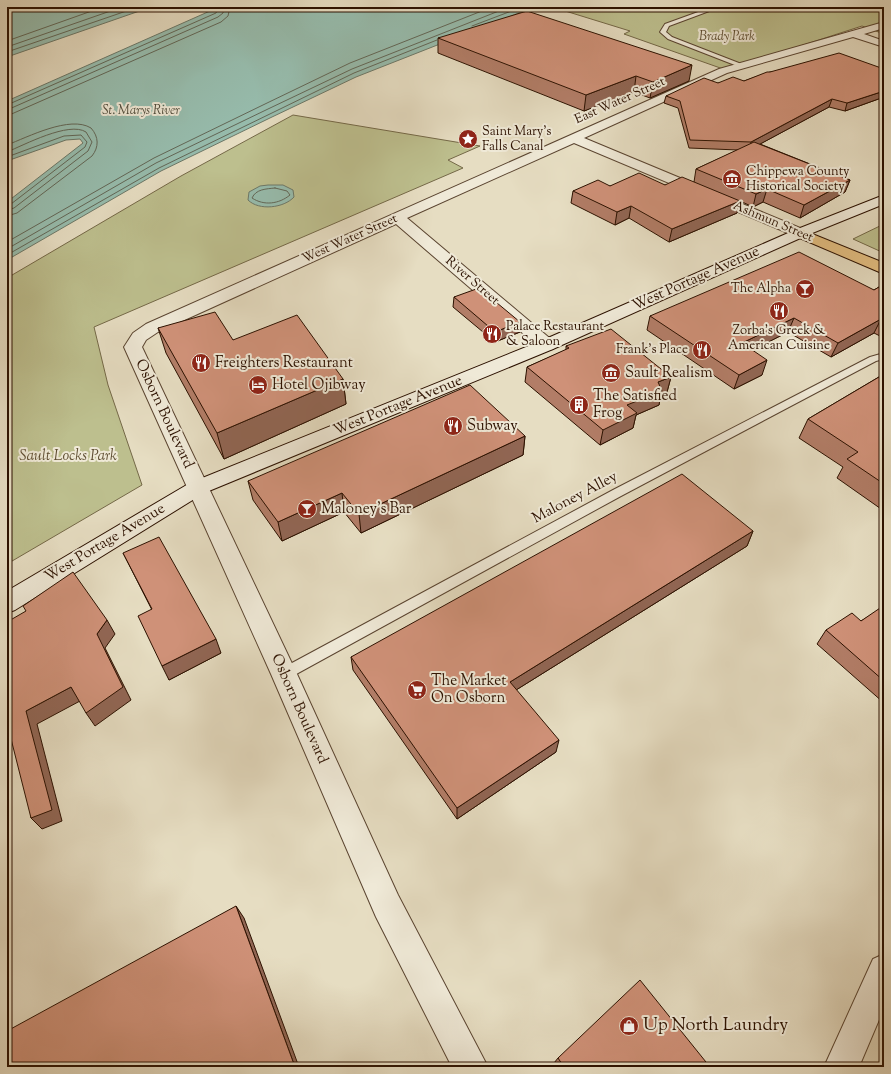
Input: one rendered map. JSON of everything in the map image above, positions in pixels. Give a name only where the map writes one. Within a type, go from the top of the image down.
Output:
[{"type":"main road","name":"Ashmun Street","points":[[800,233],[884,269]]},
{"type":"street","name":"East Water Street","points":[[573,138],[723,71],[884,25]]},
{"type":"street","points":[[854,34],[884,44]]},
{"type":"street","name":"West Water Street","points":[[133,347],[139,337],[152,328],[573,138]]},
{"type":"street","name":"Ashmun Street","points":[[573,138],[800,233]]},
{"type":"street","name":"West Portage Avenue","points":[[7,603],[197,488],[547,345],[800,233],[884,199]]},
{"type":"street","name":"River Street","points":[[398,218],[547,345]]},
{"type":"street","name":"Osborn Boulevard","points":[[133,347],[149,378],[197,488],[284,674],[387,906],[472,1067]]},
{"type":"street","points":[[841,1067],[884,970]]},
{"type":"lane","points":[[717,7],[667,25],[663,32],[670,38],[742,66]]},
{"type":"lane","name":"Maloney Alley","points":[[284,674],[617,493],[873,359],[884,356]]},
{"type":"green space","name":"Brady Park","points":[[570,7],[884,7],[884,34],[862,26],[726,70],[624,34],[630,31],[562,10]]},
{"type":"green space","name":"Sault Locks Park","points":[[293,115],[480,146],[448,160],[463,168],[94,327],[108,385],[142,485],[7,564],[7,278],[181,176]]},
{"type":"green space","points":[[884,224],[884,253],[853,239]]},
{"type":"water","points":[[7,7],[151,7],[7,57]]},
{"type":"water","name":"St. Marys River","points":[[219,7],[534,7],[356,77],[272,117],[161,171],[7,260],[7,202],[83,143],[80,139],[66,140],[7,161],[7,101]]},
{"type":"water","points":[[283,185],[293,190],[294,197],[284,204],[271,207],[258,206],[248,200],[249,192],[260,186]]},
{"type":"building","points":[[527,11],[692,65],[653,82],[636,76],[586,95],[438,38]]},
{"type":"building","points":[[839,53],[884,69],[884,91],[847,103],[832,99],[751,142],[690,140],[680,101],[666,96],[704,78],[718,83],[733,77],[744,81],[767,72]]},
{"type":"building","points":[[754,142],[850,180],[804,205],[767,189],[756,194],[696,169]]},
{"type":"building","points":[[639,173],[665,185],[682,177],[740,201],[672,229],[631,206],[617,212],[573,191],[598,180],[610,186]]},
{"type":"building","points":[[799,252],[874,290],[884,284],[884,320],[881,319],[838,343],[794,318],[742,343],[767,360],[739,375],[650,316]]},
{"type":"building","points":[[479,288],[520,322],[495,332],[454,297]]},
{"type":"building","name":"Hotel Ojibway","points":[[215,312],[233,340],[297,315],[343,379],[217,433],[158,328]]},
{"type":"building","points":[[611,329],[671,377],[658,382],[662,391],[627,405],[637,413],[603,430],[527,367],[569,348],[566,346]]},
{"type":"building","points":[[884,374],[884,484],[847,459],[858,452],[808,419]]},
{"type":"building","points":[[470,385],[525,436],[359,514],[342,493],[278,522],[248,481]]},
{"type":"building","points":[[682,474],[753,531],[510,682],[559,740],[457,808],[351,657]]},
{"type":"building","points":[[159,537],[216,639],[162,666],[138,616],[152,609],[123,553]]},
{"type":"building","points":[[73,572],[107,620],[97,634],[123,687],[86,713],[71,687],[26,711],[52,810],[31,818],[7,723],[7,622],[26,611],[23,606]]},
{"type":"building","points":[[883,606],[884,681],[826,630],[852,613],[861,621]]},
{"type":"building","points":[[236,906],[295,1067],[7,1067],[7,1031]]},
{"type":"building","name":"Up North Laundry","points":[[640,980],[710,1067],[564,1067],[558,1058]]},
{"type":"place","name":"Saint Mary's Falls Canal","points":[[468,139]]},
{"type":"place","name":"Chippewa County Historical Society","points":[[732,179]]},
{"type":"place","name":"The Alpha","points":[[805,289]]},
{"type":"place","name":"Zorba's Greek & American Cuisine","points":[[779,311]]},
{"type":"place","name":"Palace Restaurant & Saloon","points":[[492,334]]},
{"type":"place","name":"Frank's Place","points":[[702,350]]},
{"type":"place","name":"Freighters Restaurant","points":[[201,363]]},
{"type":"place","name":"Sault Realism","points":[[611,373]]},
{"type":"place","name":"Hotel Ojibway","points":[[258,385]]},
{"type":"place","name":"The Satisfied Frog","points":[[579,405]]},
{"type":"place","name":"Subway","points":[[453,426]]},
{"type":"place","name":"Maloney's Bar","points":[[307,509]]},
{"type":"place","name":"The Market On Osborn","points":[[417,690]]},
{"type":"place","name":"Up North Laundry","points":[[629,1026]]}]
